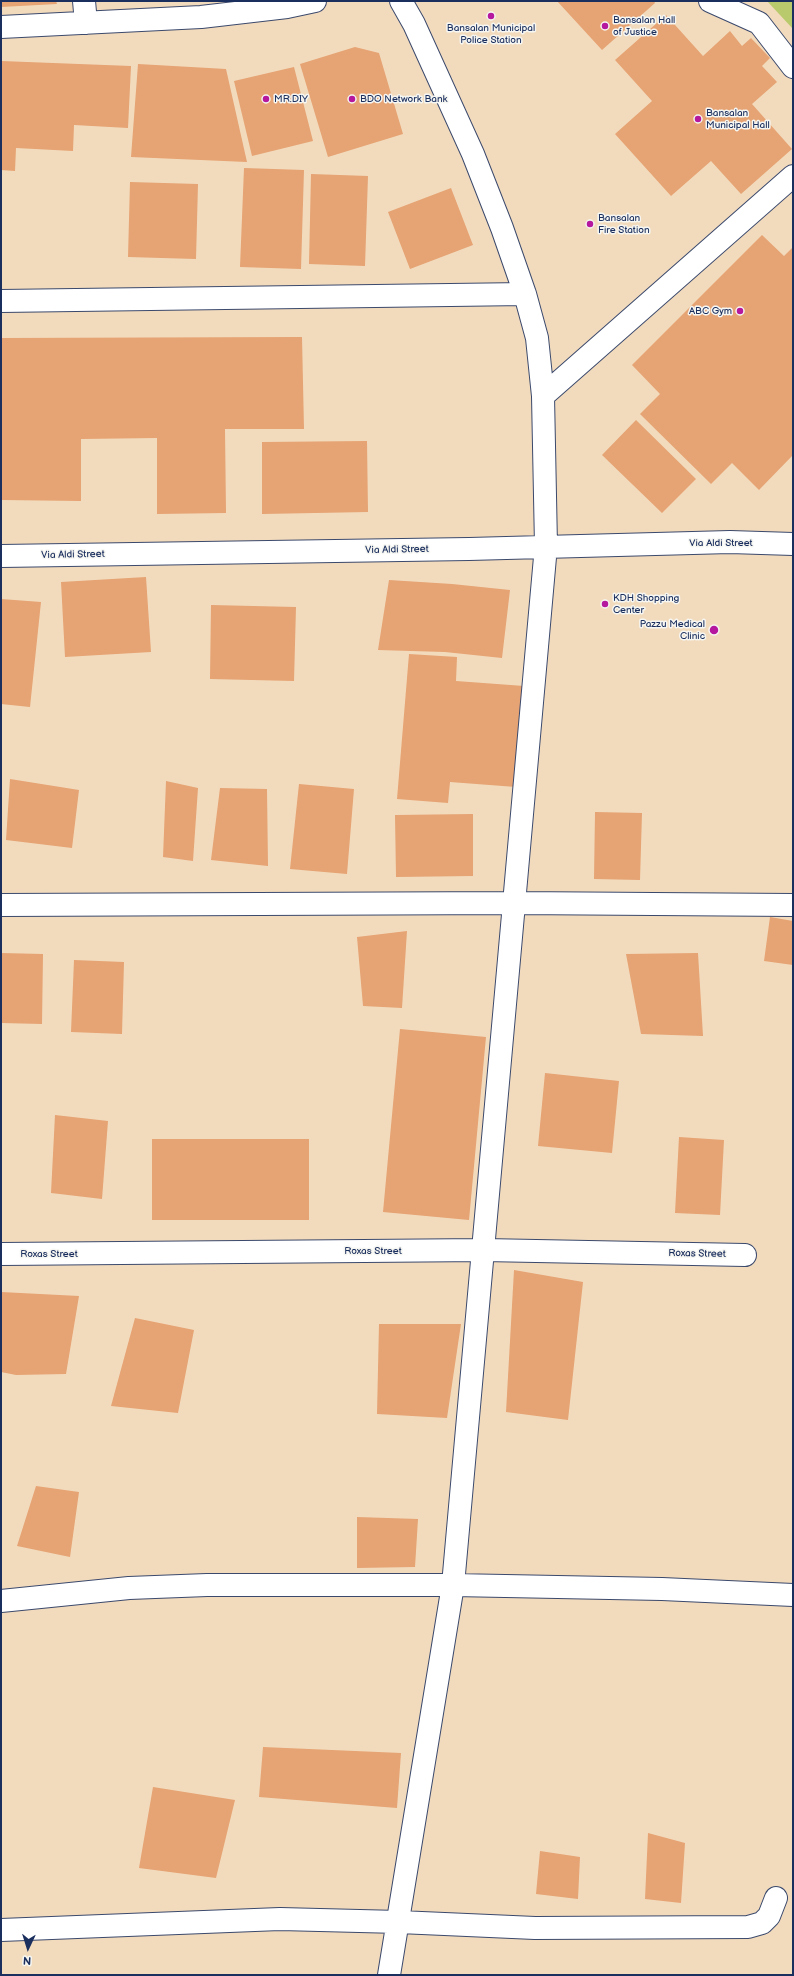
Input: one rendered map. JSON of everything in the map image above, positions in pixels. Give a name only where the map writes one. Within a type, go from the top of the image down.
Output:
[{"type":"street","points":[[84,1],[86,23]]},
{"type":"street","points":[[1,27],[201,17],[287,7],[315,1]]},
{"type":"street","points":[[389,1975],[399,1922],[453,1585],[546,546],[543,396],[537,338],[525,294],[502,228],[473,154],[414,24],[401,1]]},
{"type":"street","points":[[710,1],[759,23],[793,67]]},
{"type":"street","points":[[543,396],[793,176]]},
{"type":"street","points":[[1,301],[525,294]]},
{"type":"street","name":"Via Aldi Street","points":[[1,556],[469,549],[730,542],[793,544]]},
{"type":"street","points":[[1,905],[515,903],[793,905]]},
{"type":"street","name":"Roxas Street","points":[[1,1254],[484,1250],[746,1255]]},
{"type":"street","points":[[1,1601],[130,1588],[207,1585],[453,1585],[662,1588],[793,1595]]},
{"type":"street","points":[[1,1930],[280,1919],[535,1928],[748,1927],[762,1923],[769,1916],[776,1898]]},
{"type":"green space","points":[[767,1],[793,1],[793,29]]},
{"type":"building","points":[[1,1],[56,1],[57,4],[1,7]]},
{"type":"building","name":"Bansalan Hall of Justice","points":[[557,1],[654,1],[655,3],[602,50]]},
{"type":"building","name":"Bansalan Municipal Hall","points":[[666,15],[703,56],[730,31],[742,46],[751,38],[770,58],[762,66],[777,82],[752,104],[792,149],[741,194],[711,161],[671,196],[615,134],[652,101],[615,60]]},
{"type":"building","name":"BDO Network Bank","points":[[355,47],[379,53],[403,134],[328,157],[300,64]]},
{"type":"building","points":[[1,61],[131,66],[128,128],[74,125],[73,151],[16,148],[15,171],[1,170]]},
{"type":"building","points":[[138,64],[226,69],[247,162],[131,157]]},
{"type":"building","points":[[294,67],[313,141],[252,156],[234,81]]},
{"type":"building","points":[[244,168],[304,170],[301,269],[240,267]]},
{"type":"building","points":[[311,174],[368,176],[365,266],[309,264]]},
{"type":"building","points":[[130,182],[198,184],[196,259],[128,257]]},
{"type":"building","points":[[451,188],[473,245],[410,269],[388,212]]},
{"type":"building","name":"ABC Gym","points":[[762,235],[784,256],[793,247],[793,455],[759,490],[732,463],[711,484],[640,414],[660,394],[632,365]]},
{"type":"building","points":[[302,337],[304,429],[225,429],[226,513],[157,514],[157,438],[81,439],[81,501],[2,500],[1,338]]},
{"type":"building","points":[[636,420],[696,479],[662,513],[602,455]]},
{"type":"building","points":[[367,441],[368,512],[262,514],[262,442]]},
{"type":"building","points":[[146,577],[151,652],[65,657],[61,582]]},
{"type":"building","points":[[389,580],[452,584],[510,590],[502,658],[445,652],[378,650]]},
{"type":"building","points":[[1,599],[41,602],[30,707],[1,704]]},
{"type":"building","points":[[211,605],[296,607],[294,681],[210,679]]},
{"type":"building","points":[[409,654],[457,657],[456,681],[524,686],[516,787],[450,782],[448,803],[397,799]]},
{"type":"building","points":[[10,779],[79,790],[72,848],[6,840]]},
{"type":"building","points":[[166,781],[198,788],[193,861],[163,857]]},
{"type":"building","points":[[299,784],[354,789],[347,874],[290,869]]},
{"type":"building","points":[[220,788],[267,789],[268,866],[211,860]]},
{"type":"building","points":[[595,812],[642,813],[640,880],[594,879]]},
{"type":"building","points":[[473,814],[473,876],[396,877],[395,815]]},
{"type":"building","points":[[770,917],[793,921],[793,965],[764,961]]},
{"type":"building","points":[[407,931],[402,1008],[363,1006],[357,937]]},
{"type":"building","points":[[1,953],[43,954],[42,1024],[1,1023]]},
{"type":"building","points":[[698,953],[703,1036],[641,1034],[626,954]]},
{"type":"building","points":[[74,960],[124,962],[122,1034],[71,1032]]},
{"type":"building","points":[[400,1029],[486,1037],[469,1220],[383,1212]]},
{"type":"building","points":[[545,1073],[619,1081],[612,1153],[538,1146]]},
{"type":"building","points":[[55,1115],[108,1121],[102,1199],[51,1193]]},
{"type":"building","points":[[679,1137],[724,1140],[720,1215],[675,1213]]},
{"type":"building","points":[[152,1139],[309,1139],[309,1220],[152,1220]]},
{"type":"building","points":[[514,1270],[583,1282],[568,1420],[506,1412]]},
{"type":"building","points":[[1,1292],[79,1296],[66,1374],[16,1375],[1,1372]]},
{"type":"building","points":[[135,1318],[194,1330],[178,1413],[111,1406]]},
{"type":"building","points":[[379,1324],[461,1324],[447,1418],[377,1414]]},
{"type":"building","points":[[36,1486],[79,1492],[70,1557],[17,1546]]},
{"type":"building","points":[[357,1517],[418,1519],[415,1567],[357,1568]]},
{"type":"building","points":[[263,1747],[401,1753],[397,1808],[259,1797]]},
{"type":"building","points":[[153,1787],[235,1800],[216,1878],[139,1868]]},
{"type":"building","points":[[648,1833],[685,1843],[681,1903],[645,1899]]},
{"type":"building","points":[[540,1851],[580,1857],[578,1899],[536,1894]]},
{"type":"place","name":"Bansalan Municipal Police Station","points":[[491,16]]},
{"type":"place","name":"Bansalan Hall of Justice","points":[[605,26]]},
{"type":"place","name":"MR.DIY","points":[[266,99]]},
{"type":"place","name":"BDO Network Bank","points":[[352,99]]},
{"type":"place","name":"Bansalan Municipal Hall","points":[[698,119]]},
{"type":"place","name":"Bansalan Fire Station","points":[[590,224]]},
{"type":"place","name":"ABC Gym","points":[[740,311]]},
{"type":"place","name":"KDH Shopping Center","points":[[605,604]]},
{"type":"place","name":"Pazzu Medical Clinic","points":[[714,630]]}]
